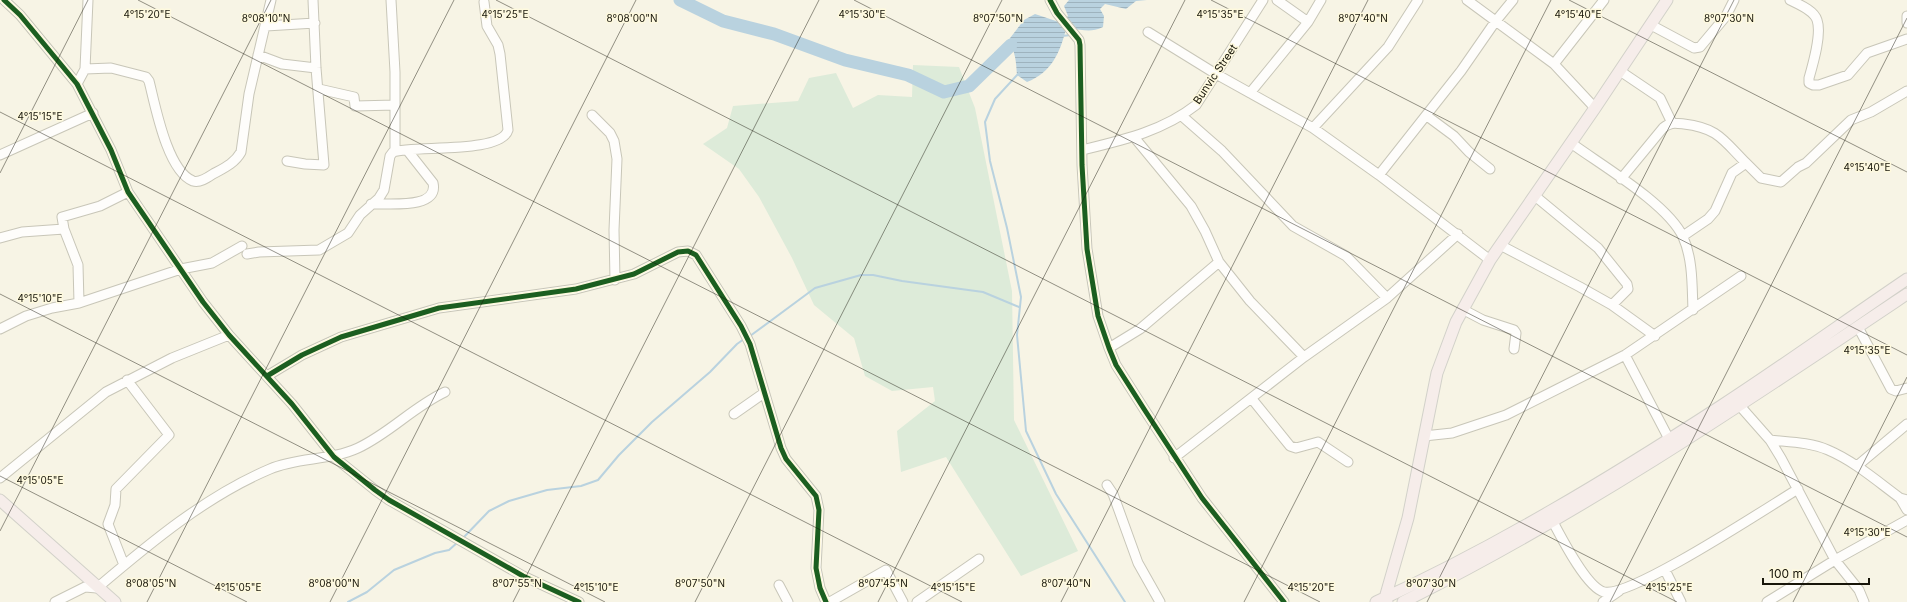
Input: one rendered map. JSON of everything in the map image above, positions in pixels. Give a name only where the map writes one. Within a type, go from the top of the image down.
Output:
[{"type":"main road","points":[[1383,601],[1408,518],[1437,374],[1446,344],[1462,310],[1490,260],[1595,108],[1667,0]]},
{"type":"main road","points":[[1403,602],[1488,559],[1553,522],[1725,410],[1907,279]]},
{"type":"main road","points":[[1383,601],[1512,533],[1669,439],[1725,410],[1740,406],[1907,294]]},
{"type":"main road","points":[[0,500],[97,588],[115,602]]},
{"type":"street","points":[[4,0],[20,16],[78,84],[93,113],[128,192],[181,269],[229,335],[297,410],[334,456],[375,490],[535,582],[579,602]]},
{"type":"street","points":[[78,84],[85,69],[88,0]]},
{"type":"street","points":[[85,69],[111,68],[146,77],[149,81],[162,136],[182,173],[193,181],[202,181],[232,163],[237,159],[241,152],[249,94],[271,0]]},
{"type":"street","points":[[287,161],[324,165],[319,89],[316,68],[313,0]]},
{"type":"street","points":[[391,0],[396,72],[395,151]]},
{"type":"street","points":[[1050,0],[1057,13],[1079,40],[1082,150],[1090,274],[1098,316],[1109,348],[1116,365],[1174,458],[1202,498],[1284,602]]},
{"type":"street","name":"Bunvic Street","points":[[1082,150],[1134,137],[1165,126],[1182,116],[1196,105],[1263,0]]},
{"type":"street","points":[[1277,0],[1308,22]]},
{"type":"street","points":[[1250,93],[1308,22],[1321,0]]},
{"type":"street","points":[[1313,128],[1388,47],[1418,0]]},
{"type":"street","points":[[1467,0],[1554,64],[1595,108]]},
{"type":"street","points":[[1379,175],[1427,116],[1495,22],[1513,0]]},
{"type":"street","points":[[1554,64],[1604,0]]},
{"type":"street","points":[[1651,25],[1694,48],[1700,47],[1726,16],[1734,0]]},
{"type":"street","points":[[1790,0],[1813,13],[1817,19],[1818,31],[1809,78],[1809,83],[1813,85],[1819,85],[1848,75],[1867,53],[1907,39]]},
{"type":"street","points":[[0,329],[26,316],[52,308],[80,303],[181,269],[212,263],[245,250],[259,252],[319,250],[348,233],[370,204],[379,198],[384,190],[390,156],[395,151],[476,145],[502,139],[508,130],[500,54],[498,45],[487,26],[484,2]]},
{"type":"street","points":[[1907,16],[1907,23]]},
{"type":"street","points":[[266,26],[315,23]]},
{"type":"street","points":[[1148,32],[1216,74],[1313,128],[1379,175],[1490,260]]},
{"type":"street","points":[[258,55],[287,65],[316,68]]},
{"type":"street","points":[[1620,71],[1660,98],[1672,123]]},
{"type":"street","points":[[319,89],[354,97],[355,106],[395,105]]},
{"type":"street","points":[[1621,179],[1663,128],[1672,123],[1697,125],[1714,131],[1761,178],[1781,182],[1812,158],[1845,125],[1907,91]]},
{"type":"street","points":[[0,155],[93,113]]},
{"type":"street","points":[[592,115],[610,133],[614,141],[618,159],[614,230],[616,280]]},
{"type":"street","points":[[1182,116],[1222,152],[1293,226],[1346,256],[1387,298]]},
{"type":"street","points":[[1427,116],[1454,136],[1469,152],[1490,168]]},
{"type":"street","points":[[1134,137],[1191,206],[1205,231],[1219,262],[1250,301],[1304,357]]},
{"type":"street","points":[[1571,143],[1653,202],[1683,236],[1689,256],[1694,304]]},
{"type":"street","points":[[370,204],[418,202],[427,200],[432,195],[435,190],[433,183],[407,150]]},
{"type":"street","points":[[1683,236],[1708,219],[1715,211],[1732,173],[1746,163]]},
{"type":"street","points":[[80,303],[78,265],[64,229],[62,219],[64,216],[95,207],[128,192]]},
{"type":"street","points":[[1535,196],[1598,248],[1623,279],[1628,289],[1612,305]]},
{"type":"street","points":[[0,238],[22,232],[64,229]]},
{"type":"street","points":[[1174,458],[1252,399],[1304,357],[1387,298],[1458,234]]},
{"type":"street","points":[[1500,245],[1580,286],[1612,305],[1655,336]]},
{"type":"street","points":[[267,376],[302,355],[341,337],[439,308],[576,289],[616,280],[634,274],[678,252],[688,251],[696,255],[741,326],[750,344],[780,448],[791,465],[816,496],[819,510],[816,568],[820,588],[826,602]]},
{"type":"street","points":[[1109,348],[1140,329],[1219,262]]},
{"type":"street","points":[[1424,436],[1452,433],[1506,415],[1625,355],[1655,336],[1694,304],[1741,276]]},
{"type":"street","points":[[1462,310],[1483,320],[1514,330],[1516,333],[1514,350]]},
{"type":"street","points":[[1858,327],[1891,389],[1896,391],[1907,388]]},
{"type":"street","points":[[0,478],[94,400],[127,380],[172,358],[229,335]]},
{"type":"street","points":[[1625,355],[1669,439]]},
{"type":"street","points":[[124,565],[108,524],[115,505],[116,489],[169,435],[127,380]]},
{"type":"street","points":[[55,602],[85,586],[97,588],[124,565],[209,501],[239,484],[271,469],[289,464],[334,456],[368,443],[428,400],[445,392]]},
{"type":"street","points":[[734,414],[764,393]]},
{"type":"street","points":[[1252,399],[1290,446],[1296,448],[1318,442],[1348,462]]},
{"type":"street","points":[[1740,406],[1770,440],[1836,560],[1859,590],[1864,602]]},
{"type":"street","points":[[1857,466],[1907,424]]},
{"type":"street","points":[[1770,440],[1809,445],[1827,450],[1857,466],[1904,499],[1907,510]]},
{"type":"street","points":[[1107,485],[1113,494],[1141,569],[1160,602]]},
{"type":"street","points":[[1603,602],[1622,590],[1665,570],[1798,489]]},
{"type":"street","points":[[1767,602],[1836,560],[1907,520]]},
{"type":"street","points":[[1553,522],[1571,555],[1594,586],[1604,592],[1622,590]]},
{"type":"street","points":[[921,601],[979,558]]},
{"type":"street","points":[[830,602],[886,570],[903,602]]},
{"type":"street","points":[[1665,570],[1681,602]]},
{"type":"street","points":[[779,585],[788,602]]},
{"type":"green space","points":[[913,65],[959,67],[975,108],[1012,291],[1014,420],[1078,551],[1021,576],[946,457],[901,472],[897,431],[935,401],[933,387],[892,391],[865,376],[854,338],[814,305],[792,258],[759,197],[739,169],[703,144],[727,128],[733,106],[798,101],[809,78],[836,73],[853,108],[878,95],[912,97]]},
{"type":"water","points":[[1069,0],[1147,0],[1136,1],[1126,9],[1105,4],[1100,9],[1104,16],[1103,27],[1098,29],[1066,29],[1061,46],[1048,68],[1027,82],[1017,75],[1014,52],[1007,42],[1024,20],[1035,14],[1059,22],[1068,16],[1064,6]]},
{"type":"waterway","points":[[680,0],[723,21],[774,34],[845,60],[908,75],[944,92],[969,86],[1011,45]]},
{"type":"waterway","points":[[1062,36],[1071,35]]},
{"type":"waterway","points":[[1019,73],[995,99],[985,122],[990,161],[1007,228],[1021,297],[1017,335],[1026,431],[1056,494],[1125,602]]},
{"type":"waterway","points":[[750,336],[815,288],[861,275],[873,275],[902,281],[983,292],[1019,307]]},
{"type":"waterway","points":[[463,538],[489,511],[509,501],[547,490],[581,486],[598,480],[619,455],[652,422],[710,372],[737,344],[744,339]]},
{"type":"waterway","points":[[348,602],[367,592],[394,570],[435,553],[449,550],[458,542]]},
{"type":"cycle path","points":[[4,0],[20,15],[77,84],[111,150],[128,192],[203,302],[229,335],[292,404],[334,457],[389,500],[523,576],[579,602]]},
{"type":"cycle path","points":[[1050,0],[1057,13],[1079,40],[1080,45],[1082,165],[1087,249],[1098,316],[1109,348],[1116,365],[1202,498],[1284,602]]},
{"type":"cycle path","points":[[267,376],[302,355],[341,337],[439,308],[576,289],[634,274],[678,252],[688,251],[696,255],[741,326],[750,344],[781,448],[786,459],[816,496],[819,510],[816,568],[820,588],[826,602]]}]
